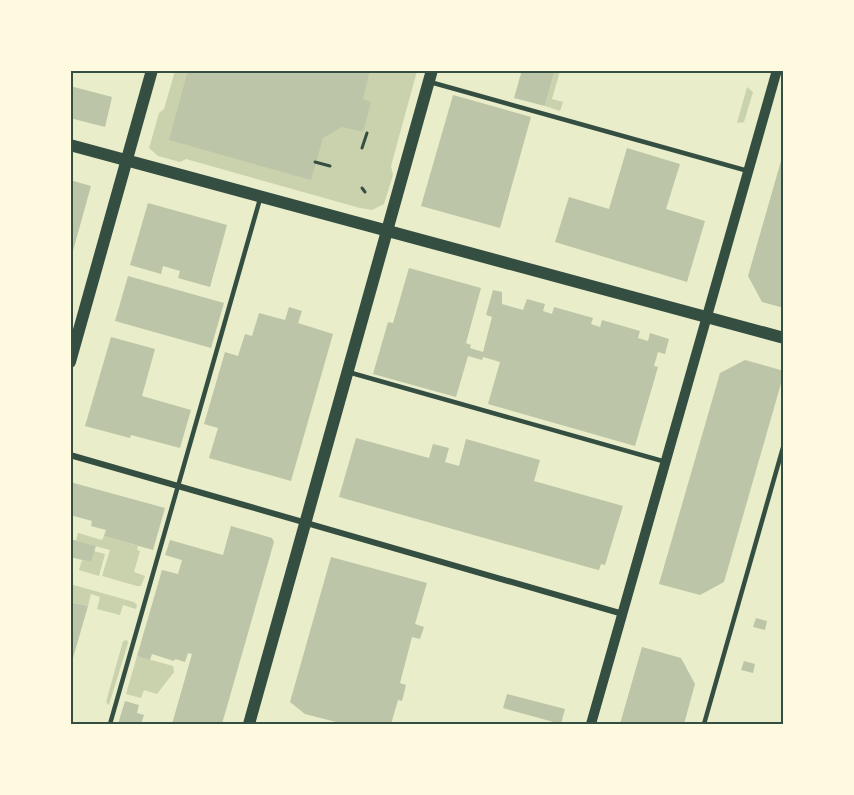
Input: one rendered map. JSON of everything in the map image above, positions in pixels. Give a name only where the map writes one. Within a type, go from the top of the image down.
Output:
[{"type":"main road","points":[[70,362],[152,70]]},
{"type":"main road","points":[[249,724],[431,76]]},
{"type":"main road","points":[[70,145],[783,338]]},
{"type":"street","points":[[591,724],[777,70]]},
{"type":"street","points":[[70,455],[624,614]]},
{"type":"lane","points":[[431,76],[748,171]]},
{"type":"lane","points":[[110,724],[261,196]]},
{"type":"lane","points":[[348,372],[666,462]]},
{"type":"lane","points":[[704,724],[783,444]]},
{"type":"path","points":[[362,148],[367,133]]},
{"type":"path","points":[[315,162],[330,166]]},
{"type":"path","points":[[362,188],[365,192]]},
{"type":"green space","points":[[175,71],[417,71],[391,166],[393,175],[384,204],[372,210],[360,208],[186,159],[180,162],[158,156],[149,148]]},
{"type":"green space","points":[[555,71],[560,71],[552,99],[563,102],[560,111],[545,106]]},
{"type":"green space","points":[[747,87],[753,92],[744,122],[737,123]]},
{"type":"green space","points":[[78,533],[102,540],[104,536],[138,546],[137,550],[140,551],[134,572],[145,576],[141,586],[102,576],[110,550],[76,541]]},
{"type":"green space","points":[[94,551],[105,554],[99,576],[79,570],[82,560],[91,562]]},
{"type":"green space","points":[[70,584],[134,602],[137,605],[136,609],[123,605],[120,615],[97,609],[100,597],[91,594],[88,606],[71,602]]},
{"type":"green space","points":[[127,640],[109,705],[106,702],[123,641]]},
{"type":"green space","points":[[137,656],[173,666],[174,672],[157,694],[144,690],[141,698],[126,694]]},
{"type":"building","points":[[188,70],[370,70],[363,99],[371,102],[363,132],[342,127],[323,138],[311,180],[169,140]]},
{"type":"building","points":[[522,70],[555,70],[545,106],[514,98]]},
{"type":"building","points":[[70,86],[112,97],[105,127],[70,118]]},
{"type":"building","points":[[453,95],[531,117],[500,228],[421,206]]},
{"type":"building","points":[[627,148],[680,164],[666,209],[705,221],[687,282],[555,242],[569,197],[609,209]]},
{"type":"building","points":[[784,159],[784,308],[762,302],[748,276],[781,161]]},
{"type":"building","points":[[70,180],[91,186],[71,258],[70,258]]},
{"type":"building","points":[[148,203],[227,225],[210,287],[178,278],[180,271],[163,266],[161,274],[130,265]]},
{"type":"building","points":[[409,268],[481,288],[466,343],[471,345],[470,348],[483,352],[492,317],[486,315],[493,290],[502,292],[502,304],[523,310],[527,299],[545,304],[543,311],[552,314],[554,307],[593,318],[591,324],[600,327],[602,320],[640,331],[638,338],[648,341],[650,333],[669,339],[665,354],[658,352],[654,366],[658,367],[635,446],[488,404],[500,362],[483,357],[482,360],[468,356],[456,397],[373,374],[388,322],[393,323]]},
{"type":"building","points":[[128,276],[224,303],[211,348],[115,321]]},
{"type":"building","points":[[289,307],[302,311],[298,323],[333,334],[291,481],[209,458],[218,428],[204,424],[225,352],[238,356],[245,334],[252,336],[259,313],[285,320]]},
{"type":"building","points":[[111,337],[155,349],[142,396],[191,410],[180,448],[85,426]]},
{"type":"building","points":[[745,360],[784,371],[784,373],[724,582],[700,595],[659,584],[720,373]]},
{"type":"building","points":[[356,438],[429,458],[433,444],[449,448],[445,462],[459,466],[466,439],[540,460],[534,481],[623,506],[605,565],[601,564],[599,570],[591,568],[339,497]]},
{"type":"building","points":[[70,482],[165,508],[153,550],[104,536],[106,530],[91,526],[92,521],[70,515]]},
{"type":"building","points":[[231,526],[272,538],[274,542],[222,724],[172,724],[192,654],[188,653],[185,662],[152,654],[150,660],[137,656],[162,570],[178,574],[182,560],[165,555],[170,540],[223,555]]},
{"type":"building","points":[[70,539],[96,546],[91,562],[70,557]]},
{"type":"building","points":[[331,557],[427,583],[415,624],[424,627],[420,639],[412,637],[400,683],[406,685],[402,701],[398,700],[391,724],[344,724],[305,714],[290,702]]},
{"type":"building","points":[[70,602],[88,606],[71,665],[70,665]]},
{"type":"building","points":[[756,618],[767,621],[765,630],[753,627]]},
{"type":"building","points":[[642,647],[681,658],[695,684],[684,724],[620,724]]},
{"type":"building","points":[[744,661],[755,664],[753,673],[741,670]]},
{"type":"building","points":[[507,694],[565,709],[561,724],[503,708]]},
{"type":"building","points":[[125,701],[139,705],[137,713],[144,715],[141,724],[118,724]]}]
